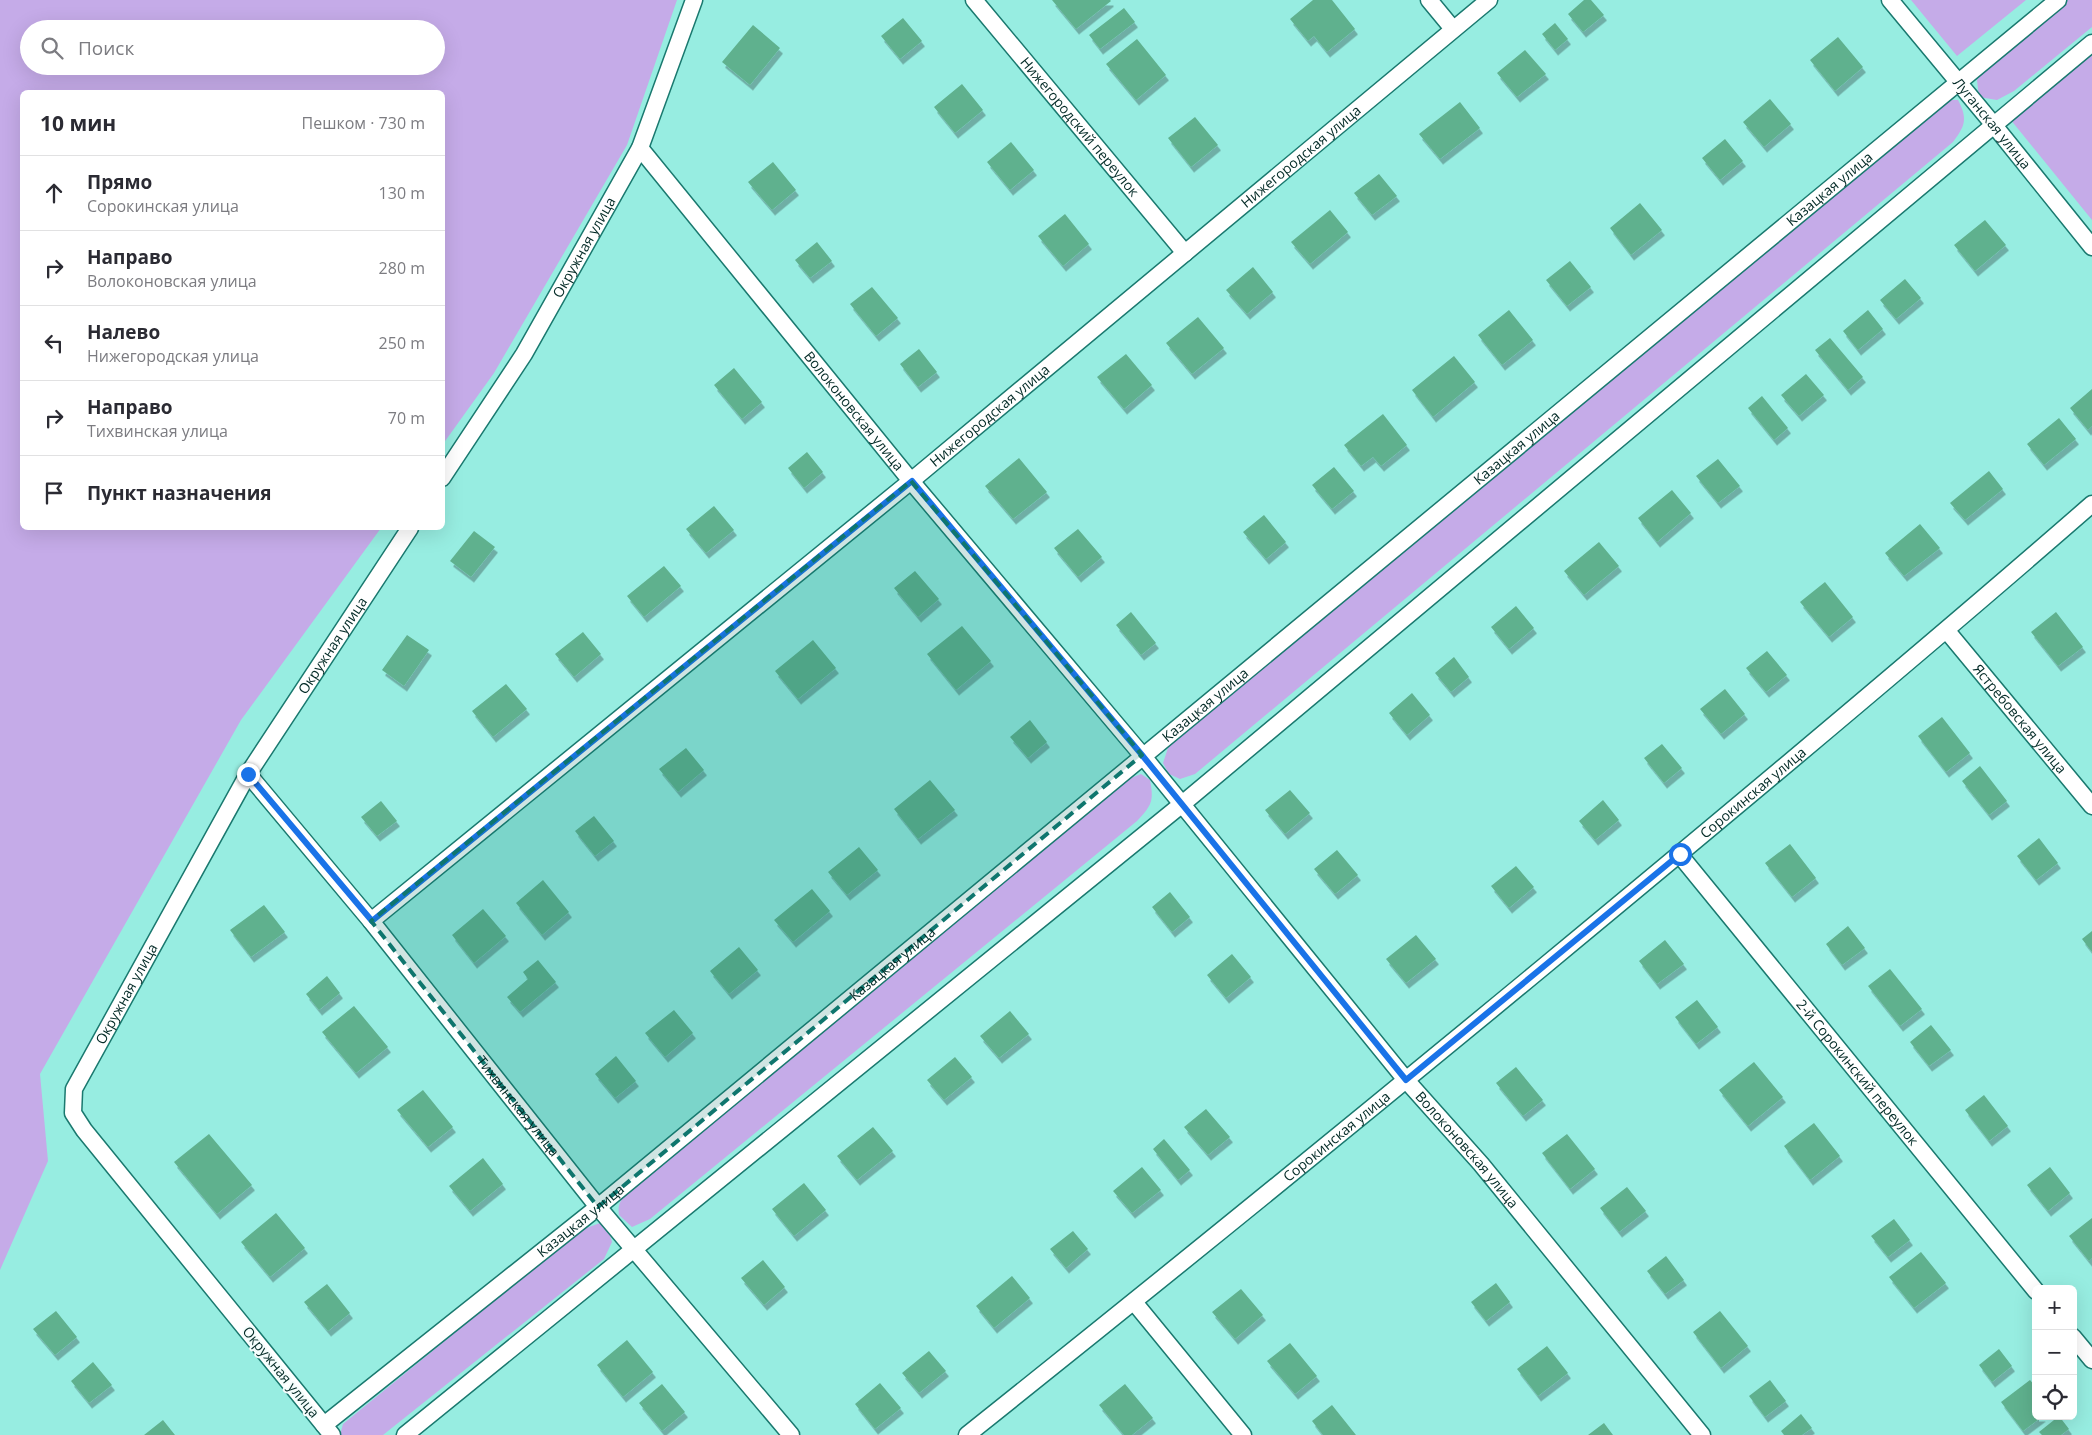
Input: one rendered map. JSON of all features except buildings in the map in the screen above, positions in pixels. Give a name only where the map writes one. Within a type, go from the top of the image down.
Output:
[{"type":"street","name":"Окружная улица","points":[[445,473],[524,354],[640,148],[694,0]]},
{"type":"street","name":"Нижегородский переулок","points":[[974,0],[1185,253]]},
{"type":"street","points":[[1430,0],[1453,29]]},
{"type":"street","name":"Нижегородская улица","points":[[372,921],[912,481],[1489,0]]},
{"type":"street","name":"Луганская улица","points":[[1890,0],[2092,247]]},
{"type":"street","name":"Казацкая улица","points":[[328,1430],[1142,755],[2058,0]]},
{"type":"street","points":[[405,1435],[1181,805],[2092,43]]},
{"type":"street","name":"Волоконовская улица","points":[[640,148],[912,481],[1142,755],[1406,1080],[1481,1164],[1702,1435]]},
{"type":"street","name":"Сорокинская улица","points":[[967,1435],[1134,1302],[1680,854],[1947,631],[2092,504]]},
{"type":"street","name":"Окружная улица","points":[[328,1430],[84,1130],[74,1113],[74,1088],[248,774],[409,530]]},
{"type":"street","name":"Ястребовская улица","points":[[1947,631],[2092,806]]},
{"type":"street","name":"Тихвинская улица","points":[[248,774],[372,921],[598,1206],[791,1435]]},
{"type":"street","name":"2-й Сорокинский переулок","points":[[1680,854],[2032,1286]]},
{"type":"street","points":[[1134,1302],[1243,1435]]},
{"type":"street","points":[[2077,1342],[2092,1360]]},
{"type":"highlighted area","points":[[911,481],[1142,755],[598,1207],[371,921]]},
{"type":"shaded area","points":[[0,0],[677,0],[627,145],[494,373],[445,441],[445,90],[20,90],[20,530],[380,530],[241,720],[40,1074],[48,1161],[0,1270]]},
{"type":"shaded area","points":[[1911,0],[2026,0],[1957,56]]},
{"type":"shaded area","points":[[2068,0],[2092,0],[2092,27],[2014,91],[1997,100],[1979,97],[1977,80],[1985,68]]},
{"type":"shaded area","points":[[2092,54],[2092,220],[2010,119]]},
{"type":"shaded area","points":[[1949,100],[1958,100],[1964,117],[1962,127],[1953,142],[1195,774],[1180,779],[1169,774],[1163,763],[1169,745]]},
{"type":"shaded area","points":[[1141,774],[1150,780],[1152,798],[1149,807],[1137,821],[650,1219],[632,1227],[619,1215],[621,1201],[631,1190],[1123,781]]},
{"type":"shaded area","points":[[600,1223],[608,1228],[612,1242],[604,1259],[383,1435],[340,1435],[343,1424],[354,1415],[581,1230]]},
{"type":"route","points":[[248,774],[372,921],[912,481],[1142,755],[1406,1080],[1680,854]]}]
